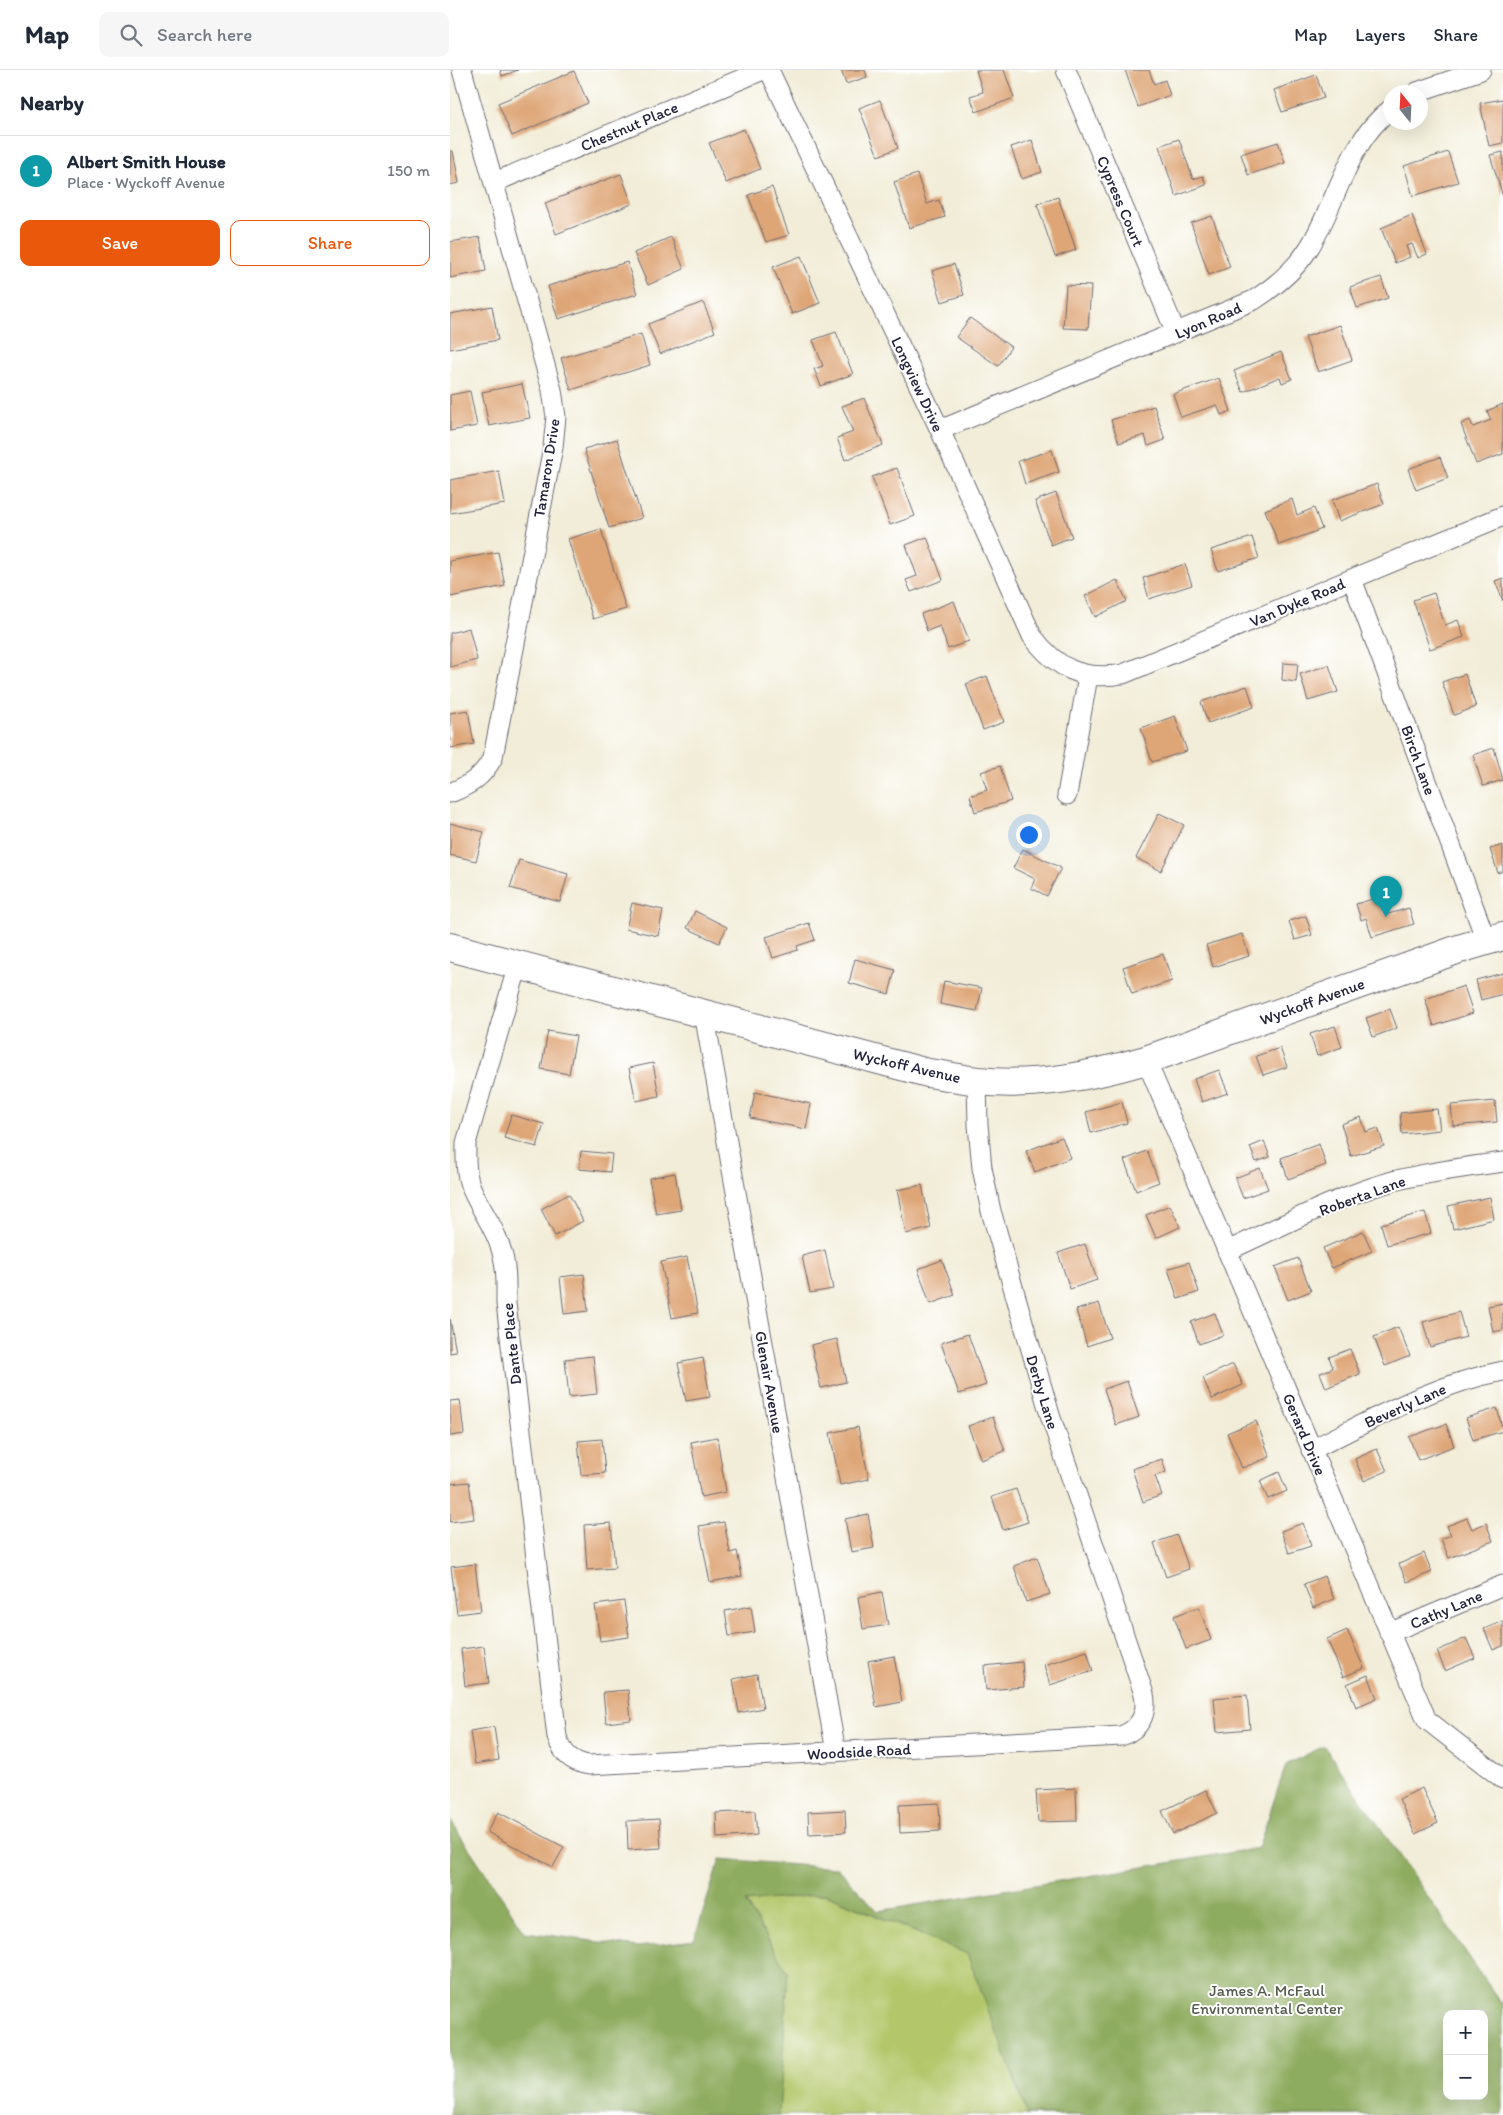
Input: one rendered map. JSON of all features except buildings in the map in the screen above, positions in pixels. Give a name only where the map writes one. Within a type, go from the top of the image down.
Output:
[{"type":"main road","name":"Wyckoff Avenue","points":[[450,947],[928,1072],[978,1081],[1022,1083],[1062,1080],[1102,1073],[1146,1060],[1495,938]]},
{"type":"street","name":"Tamaron Drive","points":[[450,793],[478,779],[487,769],[493,757],[553,447],[556,417],[552,390],[462,70]]},
{"type":"street","name":"Chestnut Place","points":[[495,182],[763,70]]},
{"type":"street","name":"Longview Drive","points":[[769,70],[940,430],[1032,636],[1044,652],[1057,663],[1072,671],[1088,676]]},
{"type":"street","name":"Cypress Court","points":[[1066,70],[1176,333]]},
{"type":"street","points":[[1428,88],[1481,70]]},
{"type":"street","name":"Lyon Road","points":[[940,430],[1254,300],[1276,286],[1295,268],[1310,246],[1358,146],[1371,128],[1383,116]]},
{"type":"street","name":"Van Dyke Road","points":[[1088,676],[1105,677],[1138,669],[1503,516]]},
{"type":"street","name":"Birch Lane","points":[[1352,579],[1495,938]]},
{"type":"street","points":[[1067,795],[1088,676]]},
{"type":"street","name":"Dante Place","points":[[518,965],[466,1143],[466,1163],[468,1181],[476,1200],[493,1226],[501,1248],[506,1274],[506,1303],[557,1737]]},
{"type":"street","name":"Glenair Avenue","points":[[704,1013],[836,1752]]},
{"type":"street","name":"Gerard Drive","points":[[1146,1060],[1427,1720],[1503,1779]]},
{"type":"street","name":"Derby Lane","points":[[978,1081],[981,1150],[990,1211],[1050,1415],[1144,1694]]},
{"type":"street","name":"Roberta Lane","points":[[1227,1251],[1351,1196],[1392,1182],[1427,1173],[1503,1162]]},
{"type":"street","name":"Beverly Lane","points":[[1312,1450],[1403,1404],[1450,1386],[1503,1371]]},
{"type":"street","name":"Cathy Lane","points":[[1389,1632],[1503,1585]]},
{"type":"street","name":"Woodside Road","points":[[557,1737],[561,1748],[568,1757],[578,1763],[589,1765],[1121,1736],[1139,1725],[1144,1715],[1146,1704],[1144,1694]]},
{"type":"green space","name":"James A. McFaul Environmental Center","points":[[1324,1746],[1503,2006],[1503,2115],[1025,2115],[1027,2113],[967,1954],[826,1894],[745,1902],[788,1972],[779,2115],[450,2115],[450,1820],[525,1932],[638,1947],[694,1940],[720,1859],[837,1868],[878,1911],[1258,1848],[1286,1765]]},
{"type":"green space","points":[[826,1894],[909,1930],[1426,2115],[450,2115],[773,1947],[745,1902]]},
{"type":"place","name":"Albert Smith House","points":[[1386,917]]}]
